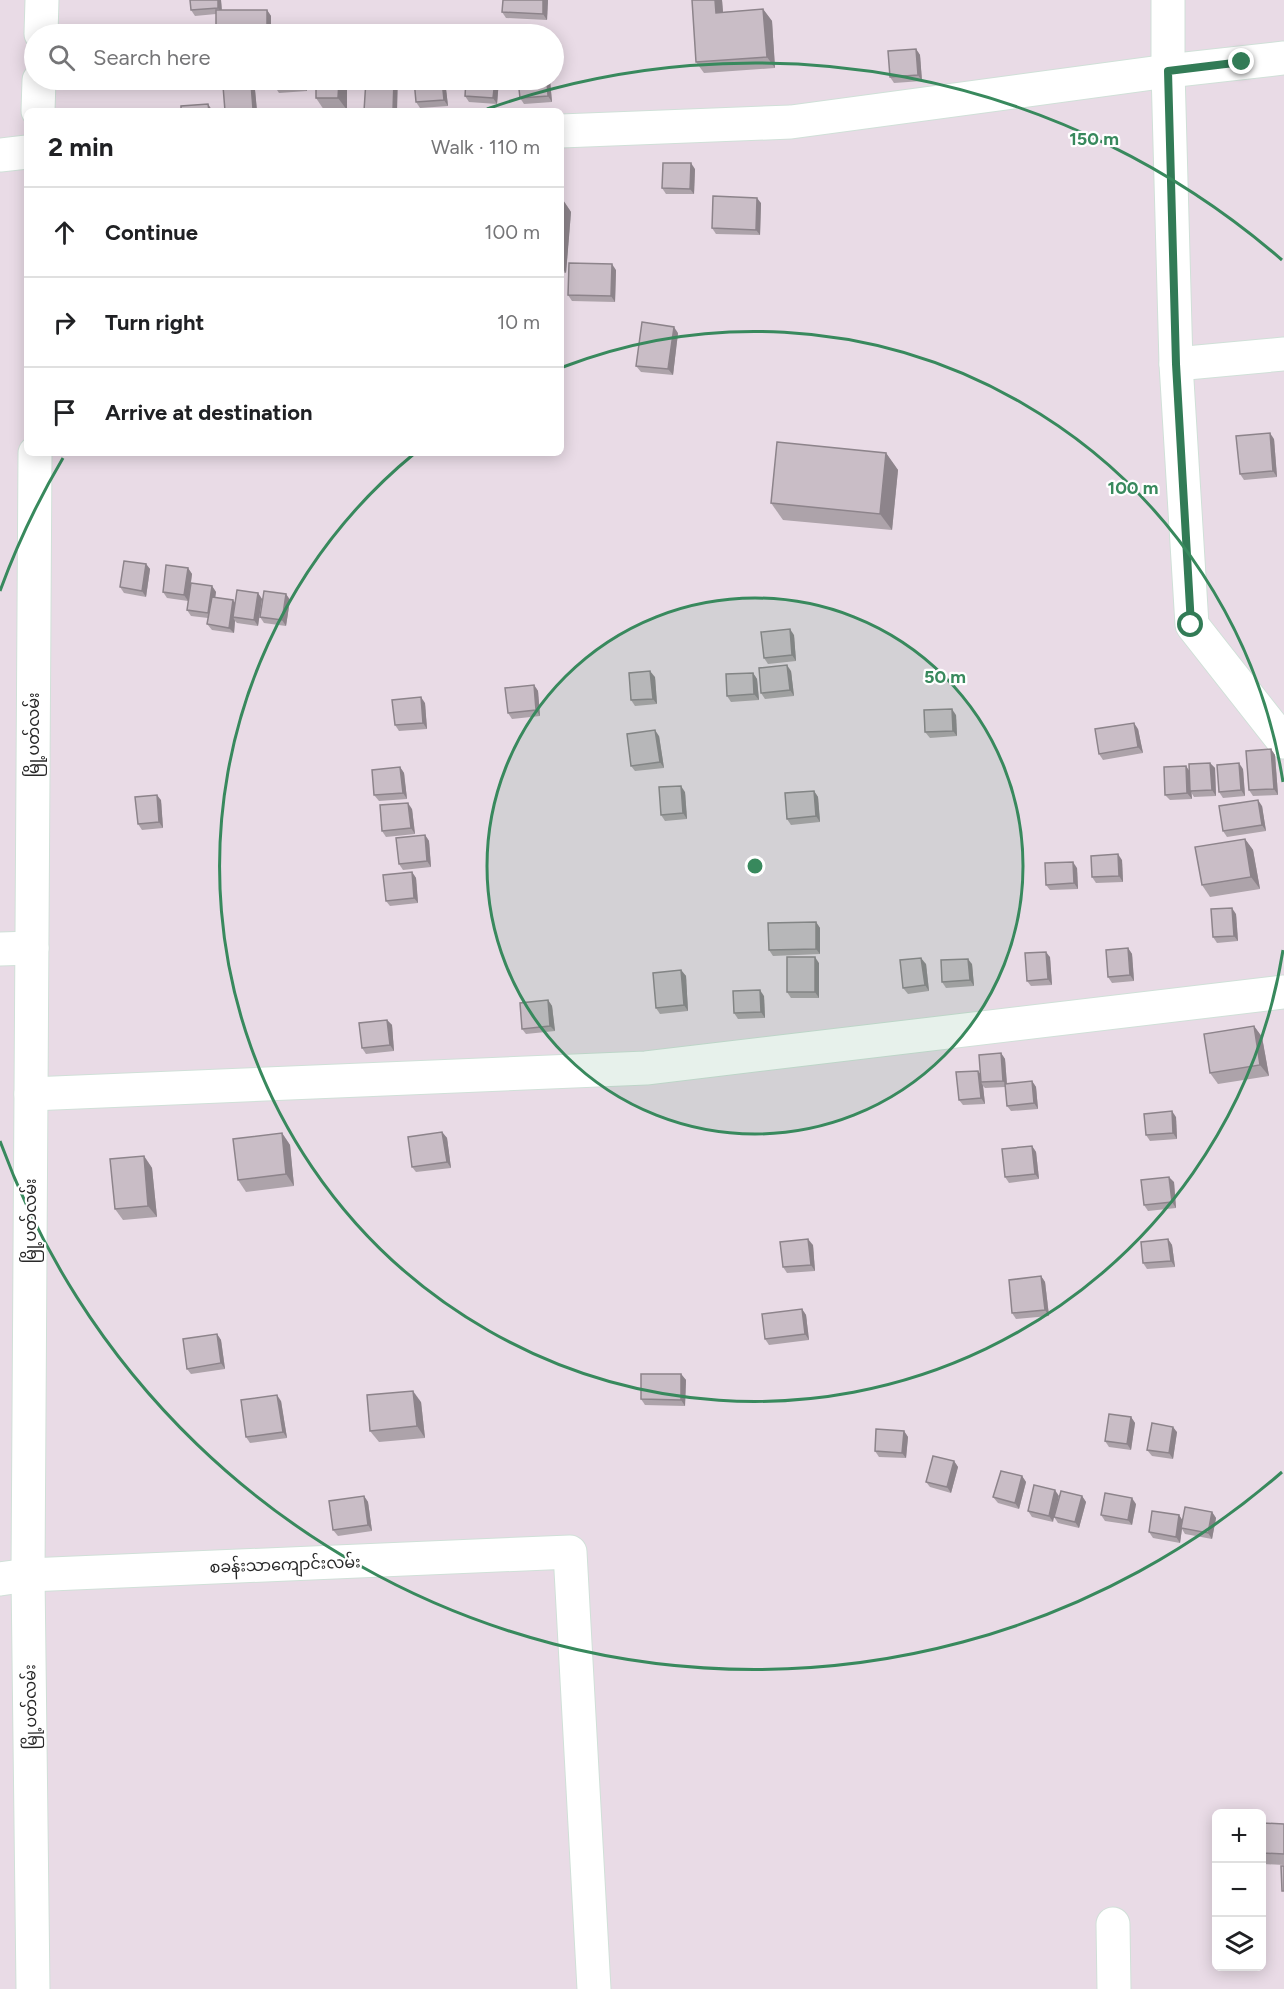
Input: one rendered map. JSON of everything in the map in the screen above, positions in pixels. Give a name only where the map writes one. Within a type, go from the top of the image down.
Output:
[{"type":"street","points":[[41,24],[42,0]]},
{"type":"street","points":[[1168,0],[1176,364],[1191,625],[1284,742]]},
{"type":"street","points":[[564,131],[791,122],[1168,71],[1284,58]]},
{"type":"street","points":[[39,90],[39,108]]},
{"type":"street","points":[[0,155],[24,152]]},
{"type":"street","points":[[1176,364],[1284,354]]},
{"type":"street","name":"မြို့ပတ်လမ်း","points":[[33,1989],[14,1577],[31,1094],[16,949],[35,456]]},
{"type":"street","points":[[31,1094],[646,1068],[1284,992]]},
{"type":"street","name":"စခန်းသာကျောင်းလမ်း","points":[[14,1577],[570,1552],[594,1989]]},
{"type":"street","points":[[1113,1924],[1114,1989]]},
{"type":"building","points":[[190,0],[218,0],[218,8],[191,10]]},
{"type":"building","points":[[503,0],[543,0],[543,14],[502,12]]},
{"type":"building","points":[[692,0],[715,0],[716,13],[763,9],[767,57],[696,62]]},
{"type":"building","points":[[216,10],[267,10],[267,24],[216,24]]},
{"type":"building","points":[[916,49],[918,75],[890,77],[888,51]]},
{"type":"building","points":[[223,90],[251,90],[253,108],[225,108]]},
{"type":"building","points":[[316,90],[338,90],[338,98],[316,98]]},
{"type":"building","points":[[365,90],[394,90],[393,108],[364,108]]},
{"type":"building","points":[[415,90],[443,90],[444,100],[416,102]]},
{"type":"building","points":[[465,90],[494,90],[493,98],[465,96]]},
{"type":"building","points":[[519,90],[548,90],[548,96],[520,98]]},
{"type":"building","points":[[208,104],[209,108],[181,108],[181,106]]},
{"type":"building","points":[[663,163],[691,163],[690,189],[662,188]]},
{"type":"building","points":[[713,196],[757,198],[756,230],[712,228]]},
{"type":"building","points":[[569,263],[612,264],[611,296],[568,295]]},
{"type":"building","points":[[642,322],[674,327],[668,369],[636,366]]},
{"type":"building","points":[[1270,433],[1273,471],[1240,474],[1236,436]]},
{"type":"building","points":[[777,442],[886,453],[880,514],[771,503]]},
{"type":"building","points":[[124,561],[146,564],[142,591],[120,587]]},
{"type":"building","points":[[166,565],[188,568],[184,595],[163,592]]},
{"type":"building","points":[[191,583],[212,586],[208,613],[187,610]]},
{"type":"building","points":[[237,590],[258,593],[254,620],[233,617]]},
{"type":"building","points":[[264,591],[286,594],[282,620],[260,617]]},
{"type":"building","points":[[212,597],[233,600],[229,628],[207,624]]},
{"type":"building","points":[[790,629],[792,655],[764,658],[761,632]]},
{"type":"building","points":[[787,665],[790,690],[761,693],[759,668]]},
{"type":"building","points":[[650,671],[653,699],[631,700],[629,673]]},
{"type":"building","points":[[753,673],[754,694],[727,696],[726,674]]},
{"type":"building","points":[[534,685],[536,710],[508,713],[505,688]]},
{"type":"building","points":[[421,697],[423,723],[395,725],[392,700]]},
{"type":"building","points":[[952,709],[953,731],[925,732],[924,710]]},
{"type":"building","points":[[1134,723],[1138,747],[1099,754],[1095,729]]},
{"type":"building","points":[[655,730],[660,762],[631,766],[627,734]]},
{"type":"building","points":[[1271,749],[1274,789],[1249,790],[1246,751]]},
{"type":"building","points":[[1210,763],[1212,790],[1190,791],[1189,764]]},
{"type":"building","points":[[1239,763],[1241,790],[1219,792],[1217,765]]},
{"type":"building","points":[[1186,766],[1187,793],[1165,795],[1164,767]]},
{"type":"building","points":[[400,767],[403,793],[374,795],[372,770]]},
{"type":"building","points":[[681,786],[683,813],[661,815],[659,787]]},
{"type":"building","points":[[814,791],[816,816],[787,819],[785,793]]},
{"type":"building","points":[[157,795],[159,822],[138,824],[135,797]]},
{"type":"building","points":[[1258,800],[1262,825],[1223,831],[1219,806]]},
{"type":"building","points":[[408,803],[411,828],[382,831],[380,805]]},
{"type":"building","points":[[425,835],[427,861],[399,864],[396,838]]},
{"type":"building","points":[[1245,839],[1251,877],[1202,885],[1195,847]]},
{"type":"building","points":[[1118,854],[1119,876],[1092,877],[1091,856]]},
{"type":"building","points":[[1073,862],[1074,883],[1046,885],[1045,863]]},
{"type":"building","points":[[412,872],[414,898],[386,901],[383,875]]},
{"type":"building","points":[[1232,908],[1234,936],[1213,937],[1211,909]]},
{"type":"building","points":[[816,922],[816,949],[769,950],[768,923]]},
{"type":"building","points":[[1128,948],[1130,975],[1108,977],[1106,950]]},
{"type":"building","points":[[1046,952],[1048,979],[1027,981],[1025,953]]},
{"type":"building","points":[[787,957],[815,957],[815,992],[787,992]]},
{"type":"building","points":[[921,958],[925,985],[903,988],[900,960]]},
{"type":"building","points":[[968,959],[970,980],[942,982],[941,960]]},
{"type":"building","points":[[681,970],[684,1005],[656,1008],[653,973]]},
{"type":"building","points":[[760,990],[761,1012],[734,1013],[733,991]]},
{"type":"building","points":[[548,1000],[550,1026],[522,1029],[520,1003]]},
{"type":"building","points":[[387,1020],[390,1045],[362,1048],[359,1023]]},
{"type":"building","points":[[1254,1026],[1260,1065],[1210,1073],[1204,1034]]},
{"type":"building","points":[[1001,1053],[1003,1081],[981,1082],[979,1055]]},
{"type":"building","points":[[978,1071],[981,1098],[959,1100],[956,1072]]},
{"type":"building","points":[[1032,1081],[1034,1103],[1007,1106],[1005,1084]]},
{"type":"building","points":[[1172,1111],[1173,1133],[1146,1135],[1144,1114]]},
{"type":"building","points":[[442,1132],[447,1162],[412,1167],[408,1137]]},
{"type":"building","points":[[282,1133],[286,1174],[238,1180],[233,1139]]},
{"type":"building","points":[[1032,1146],[1035,1174],[1005,1177],[1002,1149]]},
{"type":"building","points":[[144,1156],[148,1206],[115,1209],[110,1159]]},
{"type":"building","points":[[1169,1177],[1172,1202],[1144,1205],[1141,1180]]},
{"type":"building","points":[[808,1239],[811,1265],[783,1267],[780,1242]]},
{"type":"building","points":[[1168,1239],[1171,1261],[1143,1263],[1141,1242]]},
{"type":"building","points":[[1041,1276],[1045,1310],[1012,1313],[1009,1280]]},
{"type":"building","points":[[802,1309],[805,1334],[765,1339],[762,1314]]},
{"type":"building","points":[[217,1334],[221,1363],[187,1369],[183,1339]]},
{"type":"building","points":[[641,1374],[681,1374],[681,1400],[641,1399]]},
{"type":"building","points":[[413,1391],[417,1426],[370,1431],[367,1395]]},
{"type":"building","points":[[277,1395],[283,1432],[246,1437],[241,1400]]},
{"type":"building","points":[[1109,1414],[1131,1417],[1127,1444],[1105,1441]]},
{"type":"building","points":[[1152,1423],[1173,1427],[1169,1453],[1147,1450]]},
{"type":"building","points":[[876,1429],[904,1431],[902,1453],[875,1451]]},
{"type":"building","points":[[933,1456],[954,1461],[947,1487],[926,1482]]},
{"type":"building","points":[[1001,1471],[1022,1476],[1015,1503],[993,1497]]},
{"type":"building","points":[[1034,1485],[1055,1490],[1049,1516],[1028,1511]]},
{"type":"building","points":[[1061,1491],[1082,1496],[1075,1522],[1054,1517]]},
{"type":"building","points":[[1105,1493],[1132,1498],[1128,1520],[1101,1515]]},
{"type":"building","points":[[364,1496],[368,1525],[333,1530],[329,1501]]},
{"type":"building","points":[[1185,1507],[1212,1512],[1208,1533],[1181,1528]]},
{"type":"building","points":[[1152,1511],[1179,1515],[1176,1537],[1149,1532]]},
{"type":"building","points":[[1266,1823],[1284,1824],[1284,1854],[1266,1853]]},
{"type":"building","points":[[1281,1866],[1284,1866],[1284,1891],[1282,1891]]},
{"type":"route","points":[[1191,625],[1176,364],[1168,71],[1242,62]]}]
